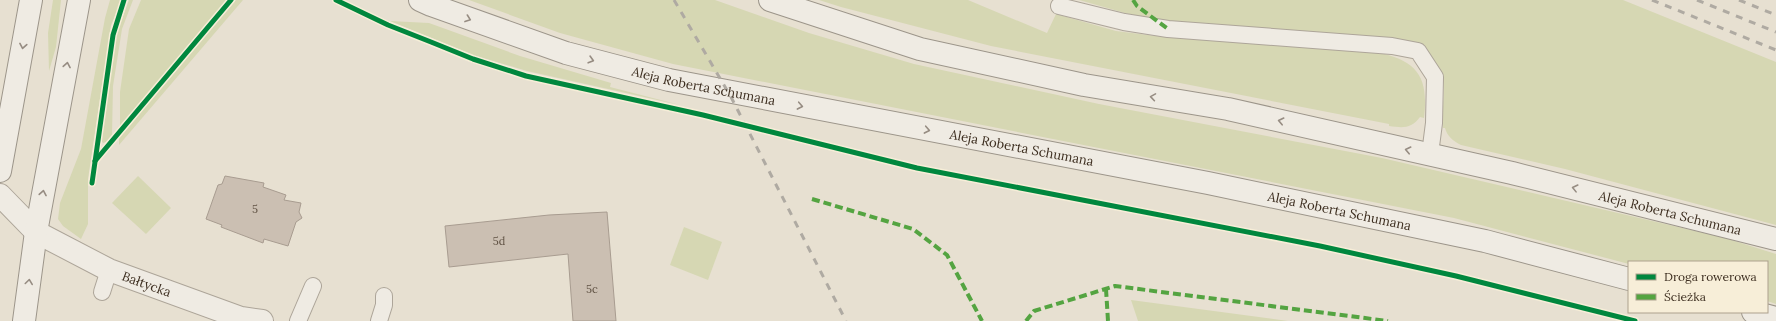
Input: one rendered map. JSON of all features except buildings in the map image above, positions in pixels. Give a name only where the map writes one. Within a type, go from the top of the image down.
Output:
[{"type":"main road","points":[[0,171],[31,0]]},
{"type":"main road","points":[[24,321],[36,232],[79,0]]},
{"type":"main road","name":"Aleja Roberta Schumana","points":[[420,0],[495,29],[566,53],[669,80],[1208,183],[1485,242],[1628,279]]},
{"type":"main road","name":"Aleja Roberta Schumana","points":[[770,0],[920,49],[1084,85],[1228,109],[1512,173],[1776,239]]},
{"type":"main road","name":"Bałtycka","points":[[0,195],[36,232],[109,270],[241,318],[262,321]]},
{"type":"main road","points":[[1757,313],[1776,318]]},
{"type":"lane","points":[[1059,6],[1124,22],[1168,29],[1392,46],[1418,51],[1435,77],[1434,124],[1430,154]]},
{"type":"lane","points":[[102,292],[109,270]]},
{"type":"lane","points":[[298,321],[313,286]]},
{"type":"lane","points":[[380,321],[384,305],[384,296]]},
{"type":"green space","points":[[53,0],[61,0],[56,47],[49,71],[48,33]]},
{"type":"green space","points":[[110,0],[122,0],[111,25],[88,179],[88,224],[81,239],[63,226],[58,219],[60,203],[81,149],[105,18]]},
{"type":"green space","points":[[129,0],[133,0],[122,29],[113,86],[112,135],[106,142],[103,143],[101,140],[117,32]]},
{"type":"green space","points":[[141,0],[229,0],[120,127],[120,92],[129,29]]},
{"type":"green space","points":[[236,0],[243,0],[119,145],[119,138]]},
{"type":"green space","points":[[469,0],[715,0],[809,33],[914,64],[1099,104],[1382,158],[1725,238],[1776,254],[1776,304],[1768,301],[1768,261],[1628,261],[1628,264],[1454,218],[673,64],[560,33]]},
{"type":"green space","points":[[819,0],[968,0],[1047,33],[1056,14],[1116,31],[1164,37],[1377,52],[1402,60],[1411,66],[1417,73],[1422,81],[1424,91],[1424,118],[1420,117],[1413,124],[1406,127],[1389,126],[1389,124],[991,46]]},
{"type":"green space","points":[[1079,0],[1623,0],[1776,62],[1776,225],[1565,169],[1461,145],[1455,142],[1447,133],[1445,128],[1443,128],[1443,80],[1435,62],[1426,52],[1169,23],[1125,13]]},
{"type":"green space","points":[[390,21],[429,23],[520,56],[611,83],[610,87],[680,105],[527,71],[473,55]]},
{"type":"green space","points":[[138,176],[171,208],[146,234],[112,203]]},
{"type":"green space","points":[[684,227],[722,242],[708,280],[670,265]]},
{"type":"green space","points":[[1131,300],[1288,321],[1138,321]]},
{"type":"railway","points":[[674,0],[731,97],[846,321]]},
{"type":"railway","points":[[1652,0],[1776,50]]},
{"type":"railway","points":[[1697,0],[1776,32]]},
{"type":"railway","points":[[1739,0],[1776,15]]},
{"type":"marked path","points":[[1133,0],[1137,6],[1168,29]]},
{"type":"marked path","points":[[812,199],[913,229],[947,255],[982,321]]},
{"type":"marked path","points":[[1026,321],[1034,311],[1115,286],[1388,321]]},
{"type":"marked path","points":[[1106,289],[1108,321]]},
{"type":"cycle path","points":[[92,183],[113,35],[124,0]]},
{"type":"cycle path","points":[[95,161],[231,0]]},
{"type":"cycle path","points":[[336,0],[388,25],[473,59],[526,76],[703,115],[917,168],[1320,246],[1456,276],[1635,321]]}]
